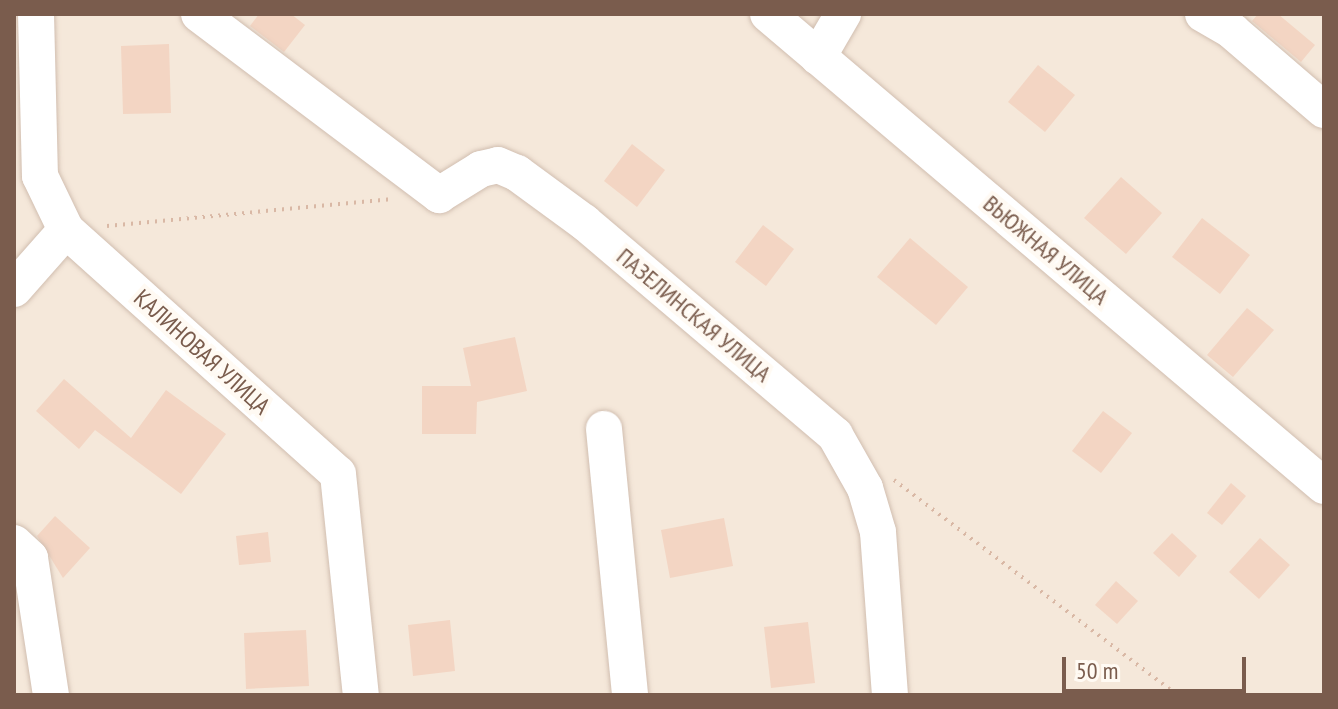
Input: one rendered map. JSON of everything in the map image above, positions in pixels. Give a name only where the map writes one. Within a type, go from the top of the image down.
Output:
[{"type":"street","name":"КАЛИНОВАЯ УЛИЦА","points":[[36,14],[27,178],[66,230],[338,474],[361,695]]},
{"type":"street","points":[[199,14],[439,195]]},
{"type":"street","name":"ВЬЮЖНАЯ УЛИЦА","points":[[768,14],[1324,486]]},
{"type":"street","points":[[818,57],[843,14]]},
{"type":"street","points":[[1203,14],[1232,31],[1324,110]]},
{"type":"street","name":"ПАЗЕЛИНСКАЯ УЛИЦА","points":[[439,195],[481,169],[498,165],[517,173],[584,222],[835,435],[865,488],[878,532],[890,695]]},
{"type":"street","points":[[14,289],[66,230]]},
{"type":"street","points":[[604,429],[630,695]]},
{"type":"street","points":[[14,543],[30,558],[51,695]]},
{"type":"path","points":[[66,230],[439,195]]},
{"type":"path","points":[[886,474],[1177,695]]},
{"type":"shaded area","points":[[14,14],[1324,14],[1324,695],[14,695]]},
{"type":"building","points":[[259,14],[291,14],[305,25],[284,52],[250,26]]},
{"type":"building","points":[[1258,14],[1278,14],[1315,45],[1301,62],[1252,21]]},
{"type":"building","points":[[169,44],[171,113],[123,114],[121,46]]},
{"type":"building","points":[[1038,65],[1075,95],[1045,132],[1008,102]]},
{"type":"building","points":[[632,144],[665,170],[637,207],[604,181]]},
{"type":"building","points":[[1121,177],[1162,213],[1126,254],[1084,218]]},
{"type":"building","points":[[1202,218],[1250,255],[1220,294],[1172,257]]},
{"type":"building","points":[[763,225],[794,249],[766,286],[735,262]]},
{"type":"building","points":[[910,238],[968,287],[936,325],[877,277]]},
{"type":"building","points":[[1247,308],[1274,330],[1233,377],[1207,355]]},
{"type":"building","points":[[515,337],[527,391],[477,402],[476,434],[422,434],[422,386],[471,386],[463,348]]},
{"type":"building","points":[[64,379],[131,438],[166,390],[226,434],[181,494],[95,430],[79,449],[36,411]]},
{"type":"building","points":[[1103,411],[1132,433],[1101,473],[1072,451]]},
{"type":"building","points":[[1231,483],[1246,496],[1222,525],[1207,513]]},
{"type":"building","points":[[55,516],[90,548],[63,578],[37,536]]},
{"type":"building","points":[[724,518],[733,566],[670,578],[661,530]]},
{"type":"building","points":[[268,532],[271,562],[239,565],[236,536]]},
{"type":"building","points":[[1172,533],[1197,556],[1179,577],[1153,553]]},
{"type":"building","points":[[1260,538],[1290,565],[1259,599],[1229,572]]},
{"type":"building","points":[[1116,581],[1138,601],[1117,624],[1095,605]]},
{"type":"building","points":[[450,620],[455,671],[413,676],[408,625]]},
{"type":"building","points":[[808,622],[815,683],[771,688],[764,627]]},
{"type":"building","points":[[306,630],[309,686],[246,689],[244,633]]}]
